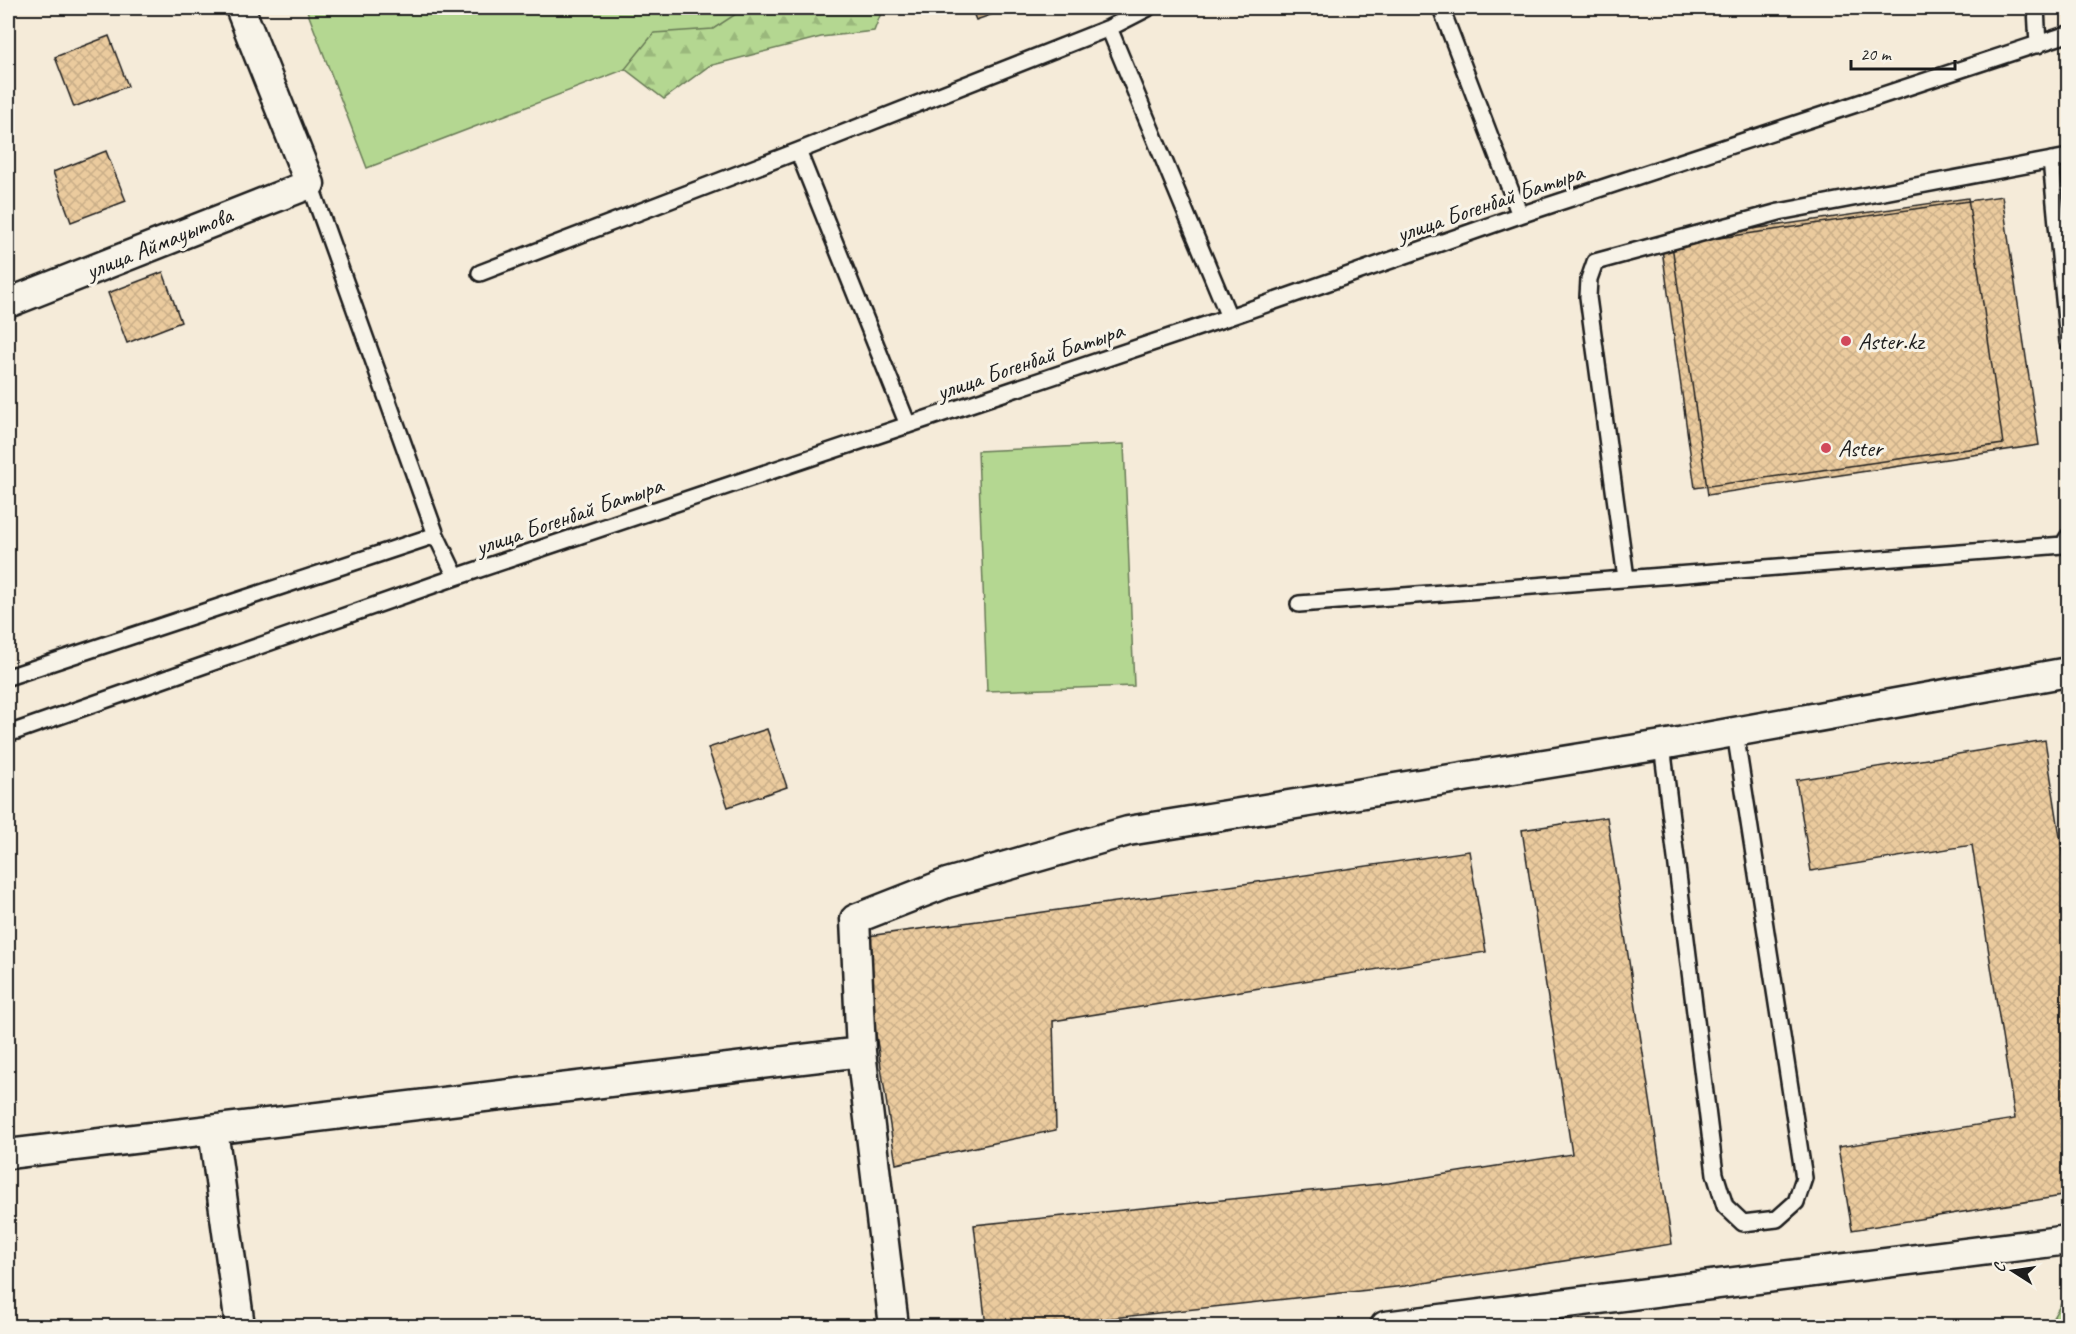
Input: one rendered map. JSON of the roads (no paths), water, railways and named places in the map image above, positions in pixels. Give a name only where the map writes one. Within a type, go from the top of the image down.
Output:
[{"type":"street","points":[[240,8],[310,183]]},
{"type":"street","name":"улица Аймауытова","points":[[8,303],[310,183]]},
{"type":"street","points":[[894,1326],[861,1052],[855,919],[947,883],[1128,831],[1662,745],[2068,672]]},
{"type":"street","points":[[8,1154],[861,1052]]},
{"type":"street","points":[[213,1130],[240,1326]]},
{"type":"street","points":[[1385,1326],[2068,1240]]},
{"type":"lane","points":[[480,273],[1109,28],[1149,8]]},
{"type":"lane","points":[[1441,8],[1520,215]]},
{"type":"lane","points":[[2036,8],[2038,45]]},
{"type":"lane","points":[[1109,28],[1228,317]]},
{"type":"lane","name":"улица Богенбай Батыра","points":[[8,734],[456,577],[1228,317],[1520,215],[2068,34]]},
{"type":"lane","points":[[798,151],[908,425]]},
{"type":"lane","points":[[1626,578],[1588,297],[1589,279],[1595,262],[1779,212],[2068,157]]},
{"type":"lane","points":[[2051,160],[2068,342]]},
{"type":"lane","points":[[310,183],[436,535],[456,577]]},
{"type":"lane","points":[[8,677],[436,535]]},
{"type":"lane","points":[[1299,604],[2063,544],[2068,537]]},
{"type":"lane","points":[[1662,745],[1715,1174],[1725,1206],[1743,1223],[1777,1219],[1796,1202],[1804,1178],[1735,732]]},
{"type":"place","name":"Aster.kz","points":[[1846,341]]},
{"type":"place","name":"Aster","points":[[1826,448]]}]
